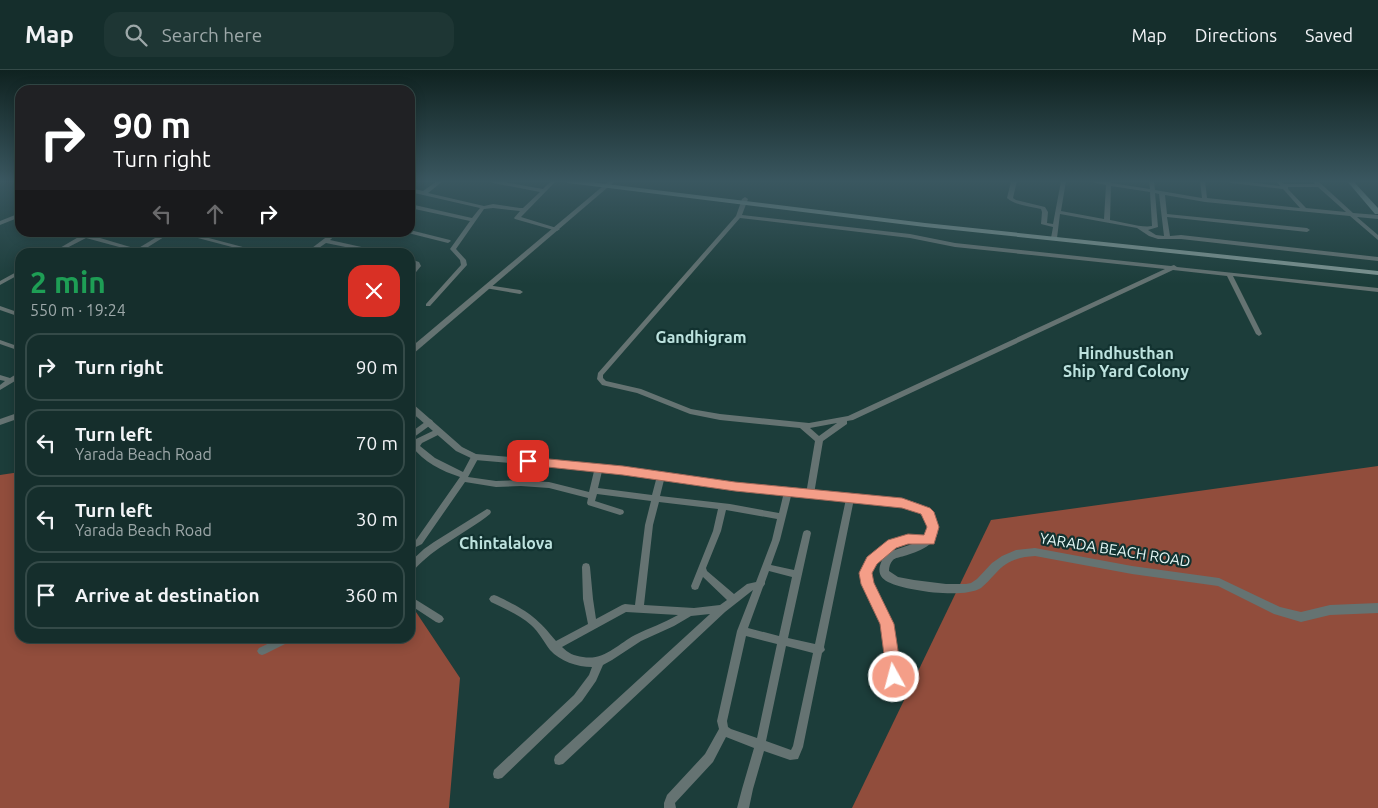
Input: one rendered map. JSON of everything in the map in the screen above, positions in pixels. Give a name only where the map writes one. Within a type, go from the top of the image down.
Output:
[{"type":"main road","points":[[854,215],[925,225],[1055,233],[1378,272]]},
{"type":"street","points":[[452,215],[472,220]]},
{"type":"street","points":[[428,305],[464,265],[463,260],[453,249],[476,215]]},
{"type":"street","points":[[519,215],[517,218],[557,228]]},
{"type":"street","points":[[415,348],[571,215]]},
{"type":"street","points":[[1045,215],[1044,224],[1055,233]]},
{"type":"street","points":[[1055,233],[1058,215]]},
{"type":"street","points":[[1079,215],[1144,229],[1155,227],[1154,215]]},
{"type":"street","points":[[1107,215],[1107,220]]},
{"type":"street","points":[[1165,215],[1167,237]]},
{"type":"street","points":[[1169,215],[1308,230]]},
{"type":"street","points":[[1353,215],[1378,238]]},
{"type":"street","points":[[1174,267],[850,418],[826,425],[803,426],[730,418],[690,411],[639,391],[604,383],[600,380],[600,375],[739,216],[910,236],[955,245],[1174,267],[1378,290]]},
{"type":"street","points":[[0,223],[15,217]]},
{"type":"street","points":[[1144,229],[1153,236],[1378,259]]},
{"type":"street","points":[[415,233],[448,241]]},
{"type":"street","points":[[63,248],[84,237]]},
{"type":"street","points":[[97,237],[126,248]]},
{"type":"street","points":[[144,248],[162,237]]},
{"type":"street","points":[[196,237],[238,248]]},
{"type":"street","points":[[316,248],[331,237]]},
{"type":"street","points":[[326,241],[357,248]]},
{"type":"street","points":[[1229,274],[1259,334]]},
{"type":"street","points":[[0,283],[15,276]]},
{"type":"street","points":[[487,287],[520,292]]},
{"type":"street","points":[[0,308],[15,312]]},
{"type":"street","points":[[0,342],[15,347]]},
{"type":"street","points":[[0,377],[11,381]]},
{"type":"street","points":[[0,388],[15,378]]},
{"type":"street","points":[[415,410],[459,449],[474,456],[599,467],[788,492],[902,503],[920,508],[930,515],[932,520],[932,534],[929,540],[908,539],[892,544],[872,560],[865,573],[867,584],[880,605],[887,624],[896,693]]},
{"type":"street","points":[[0,422],[15,417]]},
{"type":"street","points":[[810,494],[819,440],[850,418]]},
{"type":"street","points":[[415,433],[429,422]]},
{"type":"street","points":[[803,426],[819,440]]},
{"type":"street","points":[[439,431],[419,440],[416,446],[432,460],[464,478],[496,484],[526,483],[593,493],[723,506],[782,517]]},
{"type":"street","points":[[415,544],[422,538],[464,478],[474,456]]},
{"type":"street","points":[[526,483],[528,461]]},
{"type":"street","points":[[599,467],[592,503],[620,512]]},
{"type":"street","points":[[639,608],[648,532],[661,476]]},
{"type":"street","points":[[670,808],[669,803],[671,799],[709,758],[724,730],[722,721],[742,631],[761,584],[788,492]]},
{"type":"street","points":[[724,730],[790,756],[796,752],[820,650],[850,499]]},
{"type":"street","points":[[695,586],[718,531],[723,506]]},
{"type":"street","points":[[415,563],[430,548],[465,529],[487,512]]},
{"type":"street","points":[[743,808],[748,782],[761,745],[796,574],[807,533]]},
{"type":"street","points":[[422,538],[430,548]]},
{"type":"street","name":"YARADA BEACH ROAD","points":[[929,540],[890,556],[884,566],[884,572],[888,577],[904,582],[963,589],[976,585],[1003,559],[1024,552],[1035,552],[1132,570],[1219,582],[1278,611],[1301,617],[1330,610],[1378,608]]},
{"type":"street","points":[[586,567],[588,599],[593,625]]},
{"type":"street","points":[[766,567],[796,574]]},
{"type":"street","points":[[702,568],[704,573],[734,600]]},
{"type":"street","points":[[559,760],[722,609],[750,587],[761,584]]},
{"type":"street","points":[[494,599],[520,611],[533,621],[565,658],[584,662],[599,662],[645,634],[677,621],[689,612]]},
{"type":"street","points":[[415,603],[439,619]]},
{"type":"street","points":[[554,647],[625,608],[689,612],[722,609]]},
{"type":"street","points":[[742,631],[820,650]]},
{"type":"street","points":[[262,651],[278,643]]},
{"type":"street","points":[[498,774],[578,698],[593,678],[599,662]]},
{"type":"shaded area","points":[[1378,466],[1378,808],[852,808],[991,520]]},
{"type":"shaded area","points":[[15,473],[15,643],[415,643],[415,610],[460,678],[449,808],[0,808],[0,475]]},
{"type":"district","name":"Gandhigram","points":[[701,337]]},
{"type":"district","name":"Hindhusthan Ship Yard Colony","points":[[1126,362]]},
{"type":"district","name":"Chintalalova","points":[[506,543]]},
{"type":"route","points":[[528,461],[623,470],[735,487],[902,503],[926,511],[930,515],[933,527],[929,540],[908,539],[888,546],[872,560],[865,573],[867,584],[880,605],[887,624],[894,677]]}]
